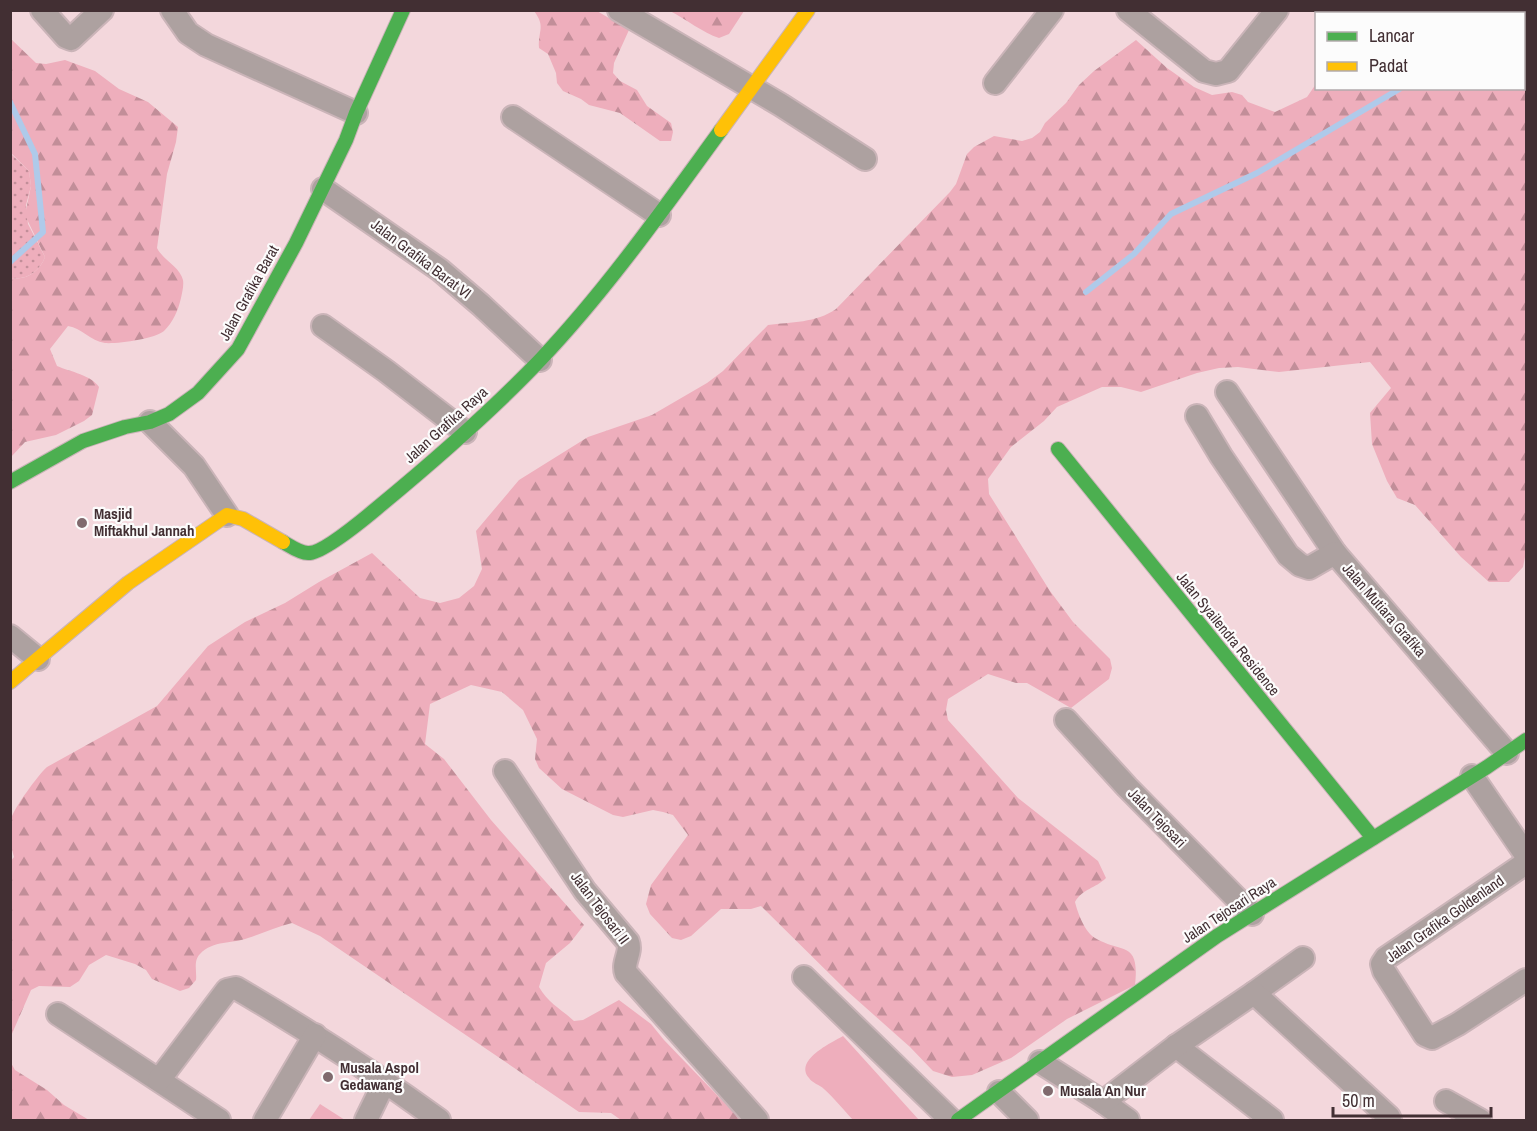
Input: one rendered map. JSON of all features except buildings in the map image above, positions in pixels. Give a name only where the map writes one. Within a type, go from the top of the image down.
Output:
[{"type":"street","points":[[42,10],[66,37],[71,39],[102,10]]},
{"type":"street","points":[[172,10],[188,33],[206,45],[356,113]]},
{"type":"street","name":"Jalan Grafika Barat","points":[[10,482],[83,441],[125,426],[150,422],[169,414],[198,393],[238,349],[323,189],[403,10]]},
{"type":"street","points":[[619,10],[865,159]]},
{"type":"street","name":"Jalan Grafika Raya","points":[[227,515],[243,519],[293,548],[308,553],[318,551],[381,504],[465,432],[540,360],[573,322],[659,215],[808,10]]},
{"type":"street","points":[[995,83],[1052,10]]},
{"type":"street","points":[[1128,10],[1204,71],[1216,74],[1228,71],[1277,10]]},
{"type":"street","points":[[513,117],[659,215]]},
{"type":"street","name":"Jalan Grafika Barat VI","points":[[323,189],[440,270],[482,305],[540,360]]},
{"type":"street","points":[[323,326],[465,432]]},
{"type":"street","points":[[1227,392],[1335,553]]},
{"type":"street","name":"Jalan Mutiara Grafika","points":[[1197,416],[1221,456],[1288,555],[1300,566],[1309,568],[1335,553],[1507,753]]},
{"type":"street","points":[[10,682],[128,583],[227,515],[194,466],[150,422]]},
{"type":"street","name":"Jalan Syailendra Residence","points":[[1058,449],[1373,838]]},
{"type":"street","points":[[10,636],[38,659]]},
{"type":"street","name":"Jalan Tejosari","points":[[1066,720],[1127,787],[1252,914]]},
{"type":"street","name":"Jalan Tejosari Raya","points":[[958,1120],[1217,936],[1527,740]]},
{"type":"street","name":"Jalan Tejosari II","points":[[505,771],[585,891],[628,942],[630,948],[624,966],[626,973],[757,1120]]},
{"type":"street","points":[[1472,776],[1527,855]]},
{"type":"street","name":"Jalan Grafika Goldenland","points":[[1527,863],[1386,958],[1382,963],[1384,971],[1425,1035],[1432,1038],[1527,980]]},
{"type":"street","points":[[1103,1102],[1176,1046],[1303,958]]},
{"type":"street","points":[[804,977],[951,1120]]},
{"type":"street","points":[[159,1080],[230,989],[236,988],[315,1035],[439,1120]]},
{"type":"street","points":[[1254,993],[1390,1120]]},
{"type":"street","points":[[58,1014],[219,1120]]},
{"type":"street","points":[[265,1120],[315,1035]]},
{"type":"street","points":[[1176,1046],[1272,1120]]},
{"type":"street","points":[[1040,1062],[1128,1120]]},
{"type":"street","points":[[366,1120],[385,1081]]},
{"type":"street","points":[[999,1092],[1027,1120]]},
{"type":"street","points":[[1446,1101],[1480,1120]]},
{"type":"green space","points":[[1373,10],[1526,11],[1526,552],[1523,567],[1509,582],[1489,582],[1461,557],[1415,505],[1397,498],[1387,481],[1372,444],[1370,413],[1391,388],[1370,362],[1279,372],[1238,367],[1219,368],[1141,392],[1121,387],[1102,387],[1057,407],[1044,421],[1011,447],[988,479],[989,494],[1050,591],[1073,622],[1110,659],[1112,668],[1109,679],[1071,708],[1027,683],[1016,683],[988,674],[948,699],[946,710],[948,720],[1018,798],[1098,861],[1106,878],[1078,897],[1075,902],[1076,907],[1091,935],[1132,955],[1136,971],[1135,985],[1067,1019],[1011,1058],[972,1075],[952,1077],[933,1071],[910,1047],[847,991],[761,906],[751,909],[721,909],[691,936],[681,940],[672,938],[650,914],[646,904],[651,885],[688,835],[673,815],[653,810],[623,817],[613,815],[562,789],[539,768],[535,759],[537,739],[523,710],[502,692],[471,685],[430,704],[425,744],[444,759],[491,820],[584,925],[570,943],[546,963],[539,987],[551,1002],[574,1021],[583,1020],[619,1000],[651,1024],[741,1120],[621,1120],[611,1113],[579,1112],[320,936],[292,923],[242,940],[211,946],[200,954],[197,960],[196,980],[189,988],[180,991],[152,979],[146,970],[135,964],[106,955],[89,965],[79,981],[70,987],[39,986],[31,990],[11,1036],[10,862],[14,857],[9,828],[13,814],[21,800],[47,767],[157,706],[208,646],[245,622],[285,603],[372,553],[420,598],[440,603],[459,598],[474,586],[482,569],[476,531],[519,480],[588,437],[652,415],[707,383],[723,371],[768,325],[812,319],[836,309],[950,192],[956,184],[967,154],[974,147],[994,136],[1022,141],[1032,138],[1066,103],[1079,85],[1136,40],[1167,68],[1194,87],[1212,95],[1232,92],[1242,95],[1248,102],[1275,112],[1307,97],[1315,85],[1315,90],[1525,90],[1525,12],[1372,12]]},
{"type":"green space","points":[[534,11],[597,11],[629,30],[614,63],[613,73],[620,81],[637,90],[647,106],[671,123],[673,132],[671,141],[660,141],[620,113],[589,105],[563,91],[557,83],[556,73],[548,54],[539,48],[541,25]]},
{"type":"green space","points":[[670,11],[744,11],[729,34],[719,38]]},
{"type":"green space","points":[[11,39],[36,63],[46,64],[65,60],[95,71],[119,89],[148,102],[178,127],[167,174],[157,248],[179,271],[183,285],[180,303],[173,320],[164,331],[145,339],[105,343],[68,326],[50,349],[57,366],[86,377],[99,387],[92,415],[56,435],[25,442],[11,457],[11,278],[17,279],[32,274],[40,267],[45,257],[25,215],[31,186],[29,171],[11,153]]},
{"type":"green space","points":[[10,153],[29,171],[31,186],[26,205],[28,224],[45,257],[36,271],[16,279],[10,278]]},
{"type":"green space","points":[[843,1036],[919,1120],[853,1120],[828,1093],[810,1080],[806,1065],[810,1059]]},
{"type":"green space","points":[[11,1063],[15,1070],[89,1120],[11,1120]]},
{"type":"green space","points":[[320,1104],[345,1120],[309,1120]]},
{"type":"waterway","points":[[1086,292],[1134,254],[1171,214],[1257,173],[1398,90]]},
{"type":"waterway","points":[[10,102],[35,154],[43,232],[10,262]]},
{"type":"traffic: fast","points":[[10,482],[83,441],[125,427],[150,422],[169,414],[198,393],[238,349],[296,243],[346,140],[403,10]]},
{"type":"traffic: fast","points":[[283,542],[305,553],[314,552],[333,542],[440,455],[481,418],[566,332],[635,247],[721,130]]},
{"type":"traffic: fast","points":[[1058,449],[1373,838]]},
{"type":"traffic: fast","points":[[958,1120],[1217,936],[1487,767],[1526,740]]},
{"type":"traffic: slow","points":[[721,130],[808,10]]},
{"type":"traffic: slow","points":[[10,682],[128,583],[227,515],[243,519],[283,542]]},
{"type":"place","name":"Masjid Miftakhul Jannah","points":[[82,523]]},
{"type":"place","name":"Musala Aspol Gedawang","points":[[328,1077]]},
{"type":"place","name":"Musala An Nur","points":[[1048,1091]]}]
